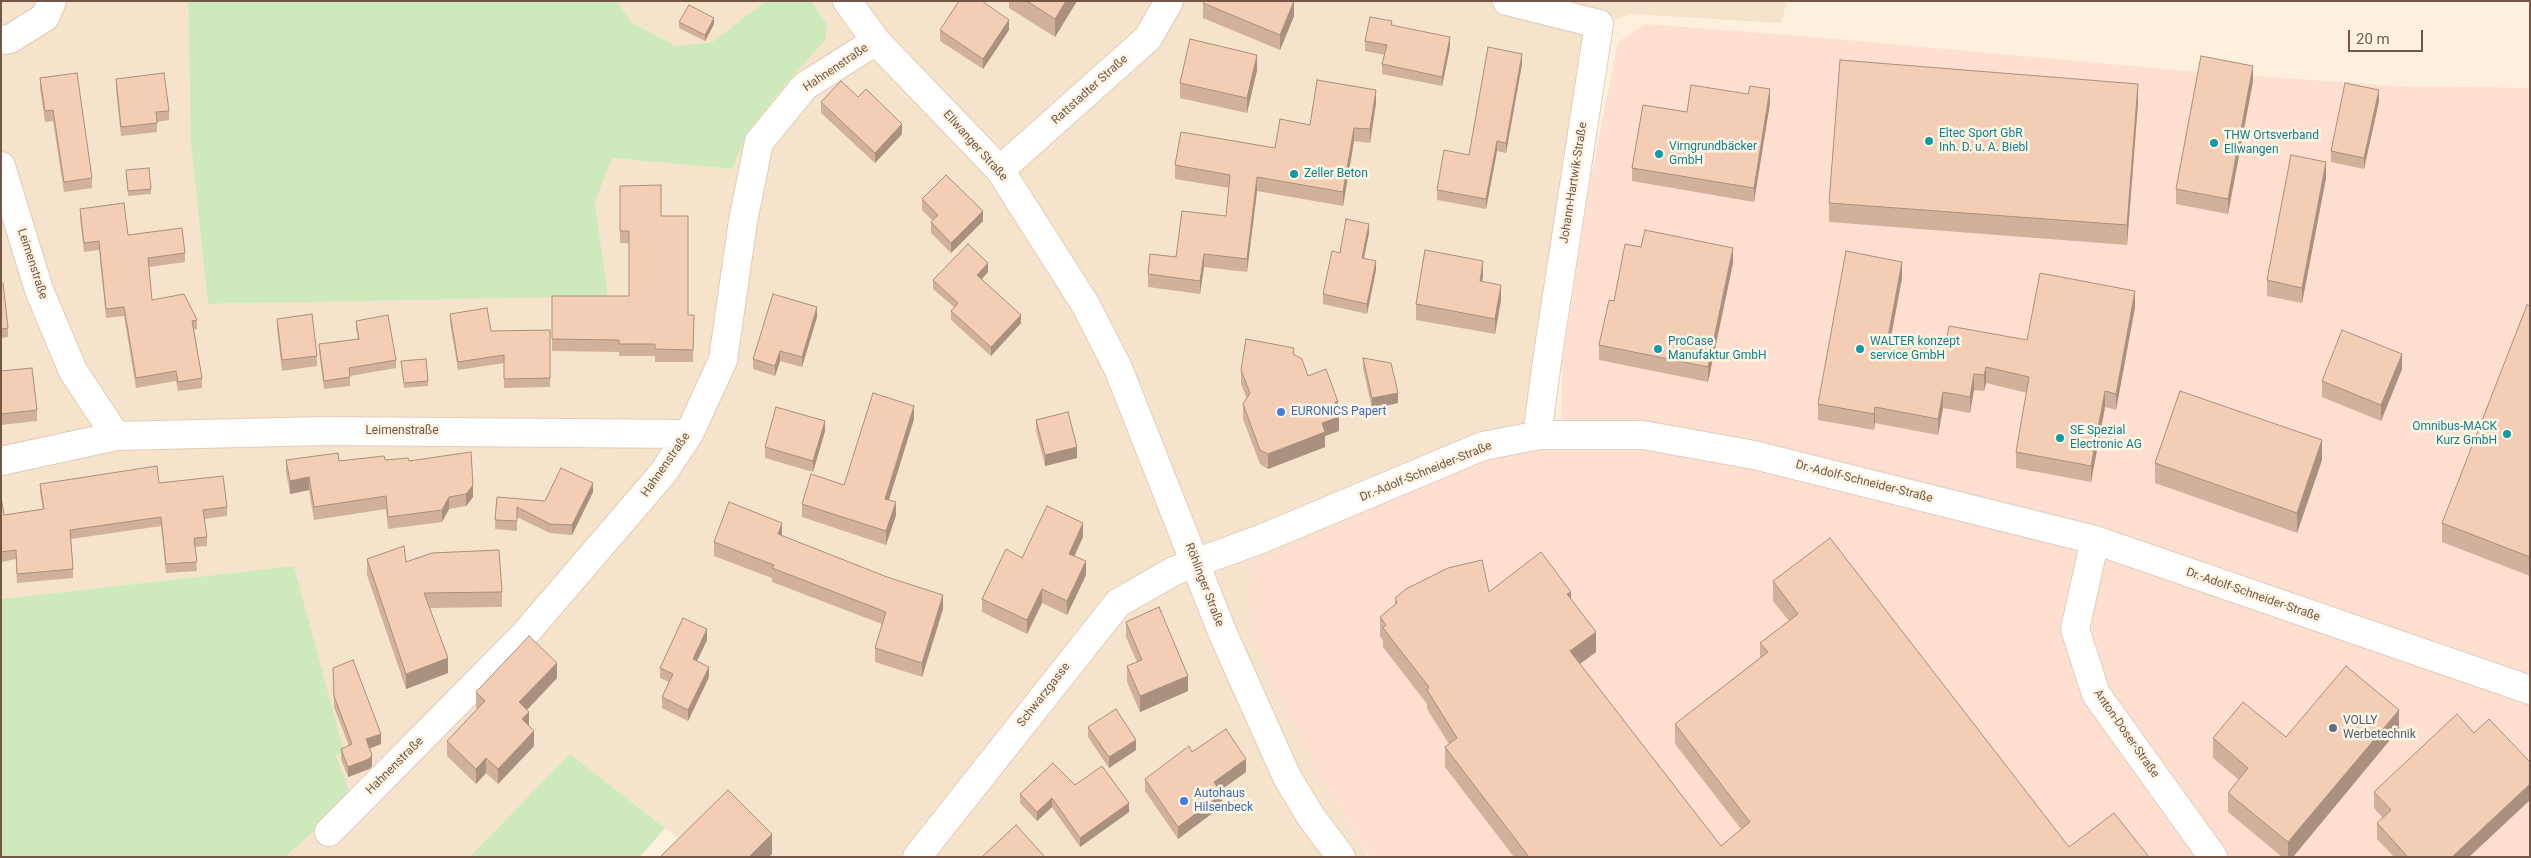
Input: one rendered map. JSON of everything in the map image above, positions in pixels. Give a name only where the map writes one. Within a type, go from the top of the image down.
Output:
[{"type":"street","points":[[1,40],[10,39],[46,17],[52,1]]},
{"type":"street","name":"Ellwanger Straße","points":[[847,1],[876,41],[1000,170],[1085,304]]},
{"type":"street","name":"Rattstadter Straße","points":[[1000,170],[1148,38],[1169,1]]},
{"type":"street","name":"Johann-Hartwik-Straße","points":[[1507,1],[1599,24],[1548,354],[1539,421],[1540,435]]},
{"type":"street","name":"Hahnenstraße","points":[[329,832],[524,635],[663,473],[689,434],[723,360],[744,221],[759,142],[805,86],[876,41]]},
{"type":"street","name":"Leimenstraße","points":[[1,166],[43,299],[73,371],[116,436]]},
{"type":"street","name":"Röhlinger Straße","points":[[1085,304],[1118,368],[1223,634],[1287,777],[1311,817],[1341,857]]},
{"type":"street","name":"Leimenstraße","points":[[1,461],[116,436],[324,430],[689,434]]},
{"type":"street","name":"Dr.-Adolf-Schneider-Straße","points":[[1196,563],[1261,539],[1483,446],[1540,435],[1643,435],[1754,455],[2095,540],[2530,690]]},
{"type":"street","name":"Anton-Doser-Straße","points":[[2095,540],[2075,629],[2096,694],[2213,857]]},
{"type":"street","name":"Schwarzgasse","points":[[917,857],[1118,603],[1174,571],[1196,563]]},
{"type":"shaded area","points":[[1,1],[188,1],[191,145],[208,304],[608,295],[595,202],[612,158],[733,169],[738,154],[762,115],[827,24],[811,1],[1787,1],[1781,23],[1632,14],[1599,25],[1539,421],[1318,774],[1365,850],[1366,857],[668,857],[682,841],[570,754],[469,857],[285,857],[352,798],[335,755],[343,752],[294,566],[1,599]]},
{"type":"shaded area","points":[[617,1],[766,1],[712,42],[676,46],[631,22]]},
{"type":"shaded area","points":[[1645,24],[1825,38],[2187,71],[2396,86],[2530,88],[2530,857],[1370,857],[1318,774],[1254,636],[1249,594],[1253,563],[1481,461],[1561,438],[1562,363],[1589,187],[1618,42]]},
{"type":"green space","points":[[188,1],[617,1],[631,22],[676,46],[712,42],[766,1],[811,1],[827,24],[825,40],[783,87],[762,115],[738,154],[733,169],[612,158],[595,202],[608,296],[208,304],[191,145]]},
{"type":"green space","points":[[294,566],[344,752],[336,755],[352,798],[285,857],[1,857],[1,599]]},
{"type":"green space","points":[[570,754],[665,828],[640,857],[469,857]]},
{"type":"building","points":[[959,1],[982,1],[1009,20],[983,59],[940,30]]},
{"type":"building","points":[[1027,1],[1066,1],[1055,19]]},
{"type":"building","points":[[1204,1],[1294,1],[1280,35],[1203,3]]},
{"type":"building","points":[[689,5],[714,18],[705,35],[679,22]]},
{"type":"building","points":[[1370,17],[1392,21],[1391,25],[1450,37],[1442,77],[1382,64],[1387,45],[1365,41]]},
{"type":"building","points":[[1190,39],[1257,55],[1247,98],[1180,83]]},
{"type":"building","points":[[1488,47],[1522,54],[1506,143],[1497,141],[1486,199],[1437,190],[1444,150],[1469,155]]},
{"type":"building","name":"THW Ortsverband Ellwangen","points":[[2201,56],[2253,66],[2228,199],[2176,189]]},
{"type":"building","points":[[1840,60],[2138,84],[2127,225],[1829,203]]},
{"type":"building","points":[[77,73],[92,178],[64,182],[53,110],[45,111],[40,78]]},
{"type":"building","points":[[164,73],[169,111],[156,112],[157,123],[121,127],[116,79]]},
{"type":"building","points":[[1317,80],[1376,90],[1370,129],[1354,128],[1343,192],[1257,177],[1247,259],[1204,254],[1200,281],[1148,274],[1150,254],[1176,257],[1182,211],[1226,216],[1230,175],[1175,165],[1181,132],[1275,148],[1280,119],[1310,125]]},
{"type":"building","points":[[841,81],[858,97],[866,89],[902,124],[875,153],[821,102]]},
{"type":"building","points":[[2345,83],[2379,90],[2364,158],[2331,151]]},
{"type":"building","points":[[1691,85],[1748,94],[1750,86],[1770,89],[1754,188],[1632,168],[1643,105],[1687,112]]},
{"type":"building","points":[[2291,155],[2326,162],[2302,288],[2267,280]]},
{"type":"building","points":[[149,168],[151,189],[128,191],[126,170]]},
{"type":"building","points":[[946,175],[983,211],[951,243],[931,222],[938,215],[922,199]]},
{"type":"building","points":[[661,185],[661,216],[688,216],[688,315],[694,315],[693,350],[655,349],[655,344],[619,344],[619,340],[552,339],[552,296],[629,296],[629,231],[620,231],[620,186]]},
{"type":"building","points":[[124,203],[128,235],[182,228],[185,253],[148,258],[152,300],[184,294],[197,320],[192,321],[202,378],[178,382],[176,371],[136,378],[124,307],[106,309],[99,241],[84,243],[80,209]]},
{"type":"building","points":[[1346,219],[1369,224],[1362,258],[1376,261],[1367,304],[1323,294],[1332,251],[1340,253]]},
{"type":"building","points":[[1645,230],[1733,248],[1708,367],[1599,345],[1609,300],[1614,301],[1625,244],[1641,247]]},
{"type":"building","points":[[968,244],[988,263],[977,275],[1021,315],[991,347],[951,311],[958,303],[933,280]]},
{"type":"building","points":[[1425,250],[1483,261],[1480,281],[1501,285],[1495,319],[1416,304]]},
{"type":"building","points":[[1846,251],[1902,262],[1888,337],[1945,347],[1949,326],[2027,340],[2040,273],[2135,291],[2116,394],[2105,391],[2091,466],[2016,452],[2029,377],[1986,367],[1984,375],[1974,374],[1970,397],[1943,392],[1938,419],[1875,407],[1874,414],[1818,404]]},
{"type":"building","points":[[1,283],[3,283],[8,328],[1,329]]},
{"type":"building","points":[[773,294],[817,307],[802,357],[780,351],[775,366],[753,359]]},
{"type":"building","name":"Omnibus-MACK Kurz GmbH","points":[[2527,305],[2530,306],[2530,557],[2442,523]]},
{"type":"building","points":[[487,308],[491,331],[550,330],[550,378],[504,379],[504,355],[458,362],[450,314]]},
{"type":"building","points":[[312,314],[317,356],[282,360],[277,319]]},
{"type":"building","points":[[388,315],[396,360],[349,368],[350,377],[324,381],[319,344],[359,339],[356,321]]},
{"type":"building","points":[[2342,330],[2402,354],[2381,405],[2322,381]]},
{"type":"building","name":"EURONICS Papert","points":[[1246,339],[1294,348],[1293,354],[1302,359],[1308,376],[1326,369],[1338,402],[1335,402],[1339,417],[1322,423],[1325,432],[1268,454],[1260,450],[1243,404],[1250,393],[1241,370]]},
{"type":"building","points":[[1363,358],[1391,363],[1398,393],[1372,398]]},
{"type":"building","points":[[426,359],[428,381],[404,383],[401,361]]},
{"type":"building","points":[[32,368],[37,410],[1,414],[1,371]]},
{"type":"building","points":[[2180,391],[2322,440],[2297,513],[2155,463]]},
{"type":"building","points":[[873,393],[914,406],[885,499],[896,502],[886,531],[802,504],[811,474],[844,485]]},
{"type":"building","points":[[776,407],[825,421],[813,461],[765,447]]},
{"type":"building","points":[[1068,412],[1077,447],[1045,455],[1036,420]]},
{"type":"building","points":[[471,452],[473,485],[466,494],[449,497],[442,510],[388,517],[386,496],[314,507],[309,477],[290,481],[286,460],[338,453],[339,461],[384,456],[385,460],[408,458],[409,461]]},
{"type":"building","points":[[157,466],[159,483],[223,476],[227,507],[203,510],[207,537],[194,538],[197,562],[166,564],[161,517],[70,530],[73,569],[17,574],[16,550],[1,552],[1,497],[4,515],[44,509],[40,484]]},
{"type":"building","points":[[561,468],[593,483],[572,525],[550,524],[517,507],[517,521],[495,520],[497,497],[545,501]]},
{"type":"building","points":[[729,502],[782,523],[778,534],[887,577],[943,595],[922,663],[875,648],[886,612],[772,568],[774,565],[714,542]]},
{"type":"building","points":[[1047,506],[1083,523],[1069,554],[1086,561],[1067,601],[1042,589],[1027,620],[982,599],[1006,549],[1022,558]]},
{"type":"building","points":[[1830,538],[2069,847],[2114,813],[2149,857],[1529,857],[1445,747],[1457,738],[1427,690],[1429,687],[1383,628],[1386,625],[1380,617],[1397,603],[1395,598],[1406,589],[1448,568],[1482,560],[1489,592],[1541,552],[1571,592],[1567,594],[1596,632],[1570,651],[1721,846],[1750,822],[1675,724],[1768,652],[1760,643],[1798,614],[1773,581]]},
{"type":"building","points":[[404,546],[406,562],[432,553],[499,550],[502,592],[424,593],[448,658],[406,674],[367,559]]},
{"type":"building","points":[[1159,607],[1188,676],[1140,696],[1127,666],[1142,660],[1126,622]]},
{"type":"building","points":[[683,618],[707,629],[693,659],[709,667],[688,710],[662,697],[673,674],[660,668]]},
{"type":"building","points":[[529,636],[557,663],[519,702],[529,712],[522,719],[534,731],[498,769],[486,758],[476,769],[447,741],[485,701],[476,692]]},
{"type":"building","points":[[353,660],[381,734],[366,739],[372,755],[369,759],[348,767],[341,749],[352,744],[334,696],[333,668]]},
{"type":"building","points":[[2346,666],[2399,710],[2288,842],[2228,793],[2248,768],[2213,738],[2243,702],[2286,737]]},
{"type":"building","points":[[1116,709],[1136,740],[1109,757],[1088,727]]},
{"type":"building","points":[[2457,714],[2474,733],[2489,719],[2530,762],[2530,784],[2452,857],[2408,857],[2377,823],[2391,810],[2374,792]]},
{"type":"building","points":[[1226,729],[1246,759],[1214,782],[1222,794],[1178,827],[1145,779],[1189,746],[1192,752]]},
{"type":"building","points":[[1053,763],[1075,785],[1102,766],[1129,803],[1080,838],[1052,798],[1037,812],[1020,794]]},
{"type":"building","points":[[728,790],[772,834],[749,857],[660,857]]},
{"type":"building","points":[[1016,825],[1044,857],[982,857]]},
{"type":"place","name":"Eltec Sport GbR Inh. D. u. A. Biebl","points":[[1929,141]]},
{"type":"place","name":"THW Ortsverband Ellwangen","points":[[2214,143]]},
{"type":"place","name":"Virngrundbäcker GmbH","points":[[1659,154]]},
{"type":"place","name":"Zeller Beton","points":[[1294,174]]},
{"type":"place","name":"ProCase Manufaktur GmbH","points":[[1658,349]]},
{"type":"place","name":"WALTER konzept service GmbH","points":[[1860,349]]},
{"type":"place","name":"EURONICS Papert","points":[[1281,412]]},
{"type":"place","name":"Omnibus-MACK Kurz GmbH","points":[[2507,434]]},
{"type":"place","name":"SE Spezial Electronic AG","points":[[2060,438]]},
{"type":"place","name":"VOLLY Werbetechnik","points":[[2333,728]]},
{"type":"place","name":"Autohaus Hilsenbeck","points":[[1184,801]]}]
